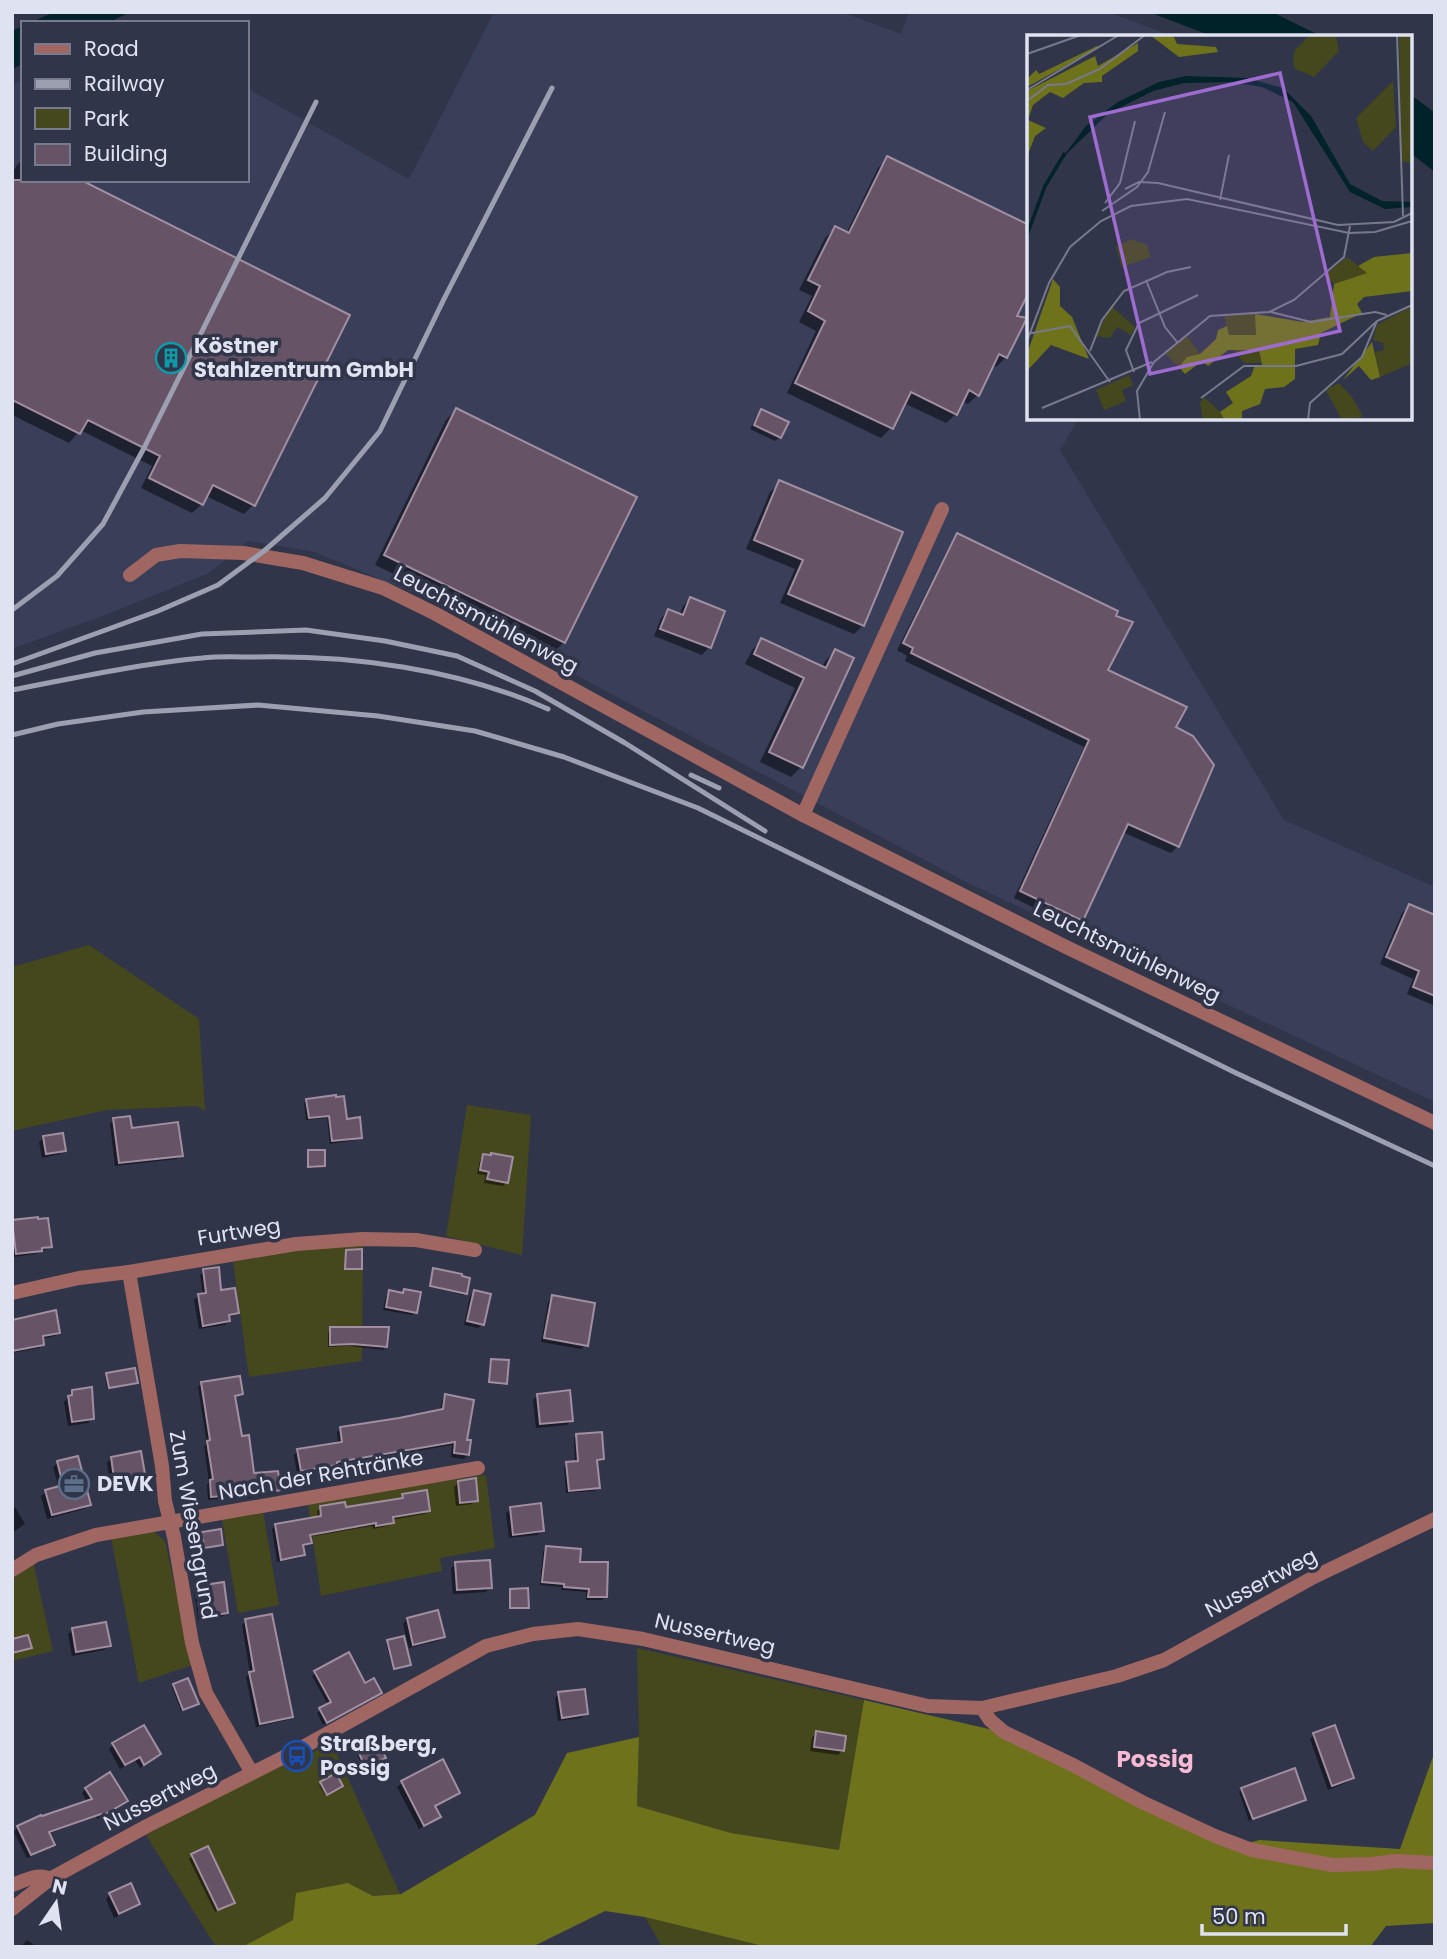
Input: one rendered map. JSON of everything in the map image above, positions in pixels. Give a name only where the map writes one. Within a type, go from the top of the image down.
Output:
[{"type":"street","points":[[803,815],[942,509]]},
{"type":"street","name":"Leuchtsmühlenweg","points":[[130,575],[156,555],[180,551],[243,553],[303,563],[383,588],[434,613],[803,815],[1078,953],[1435,1123]]},
{"type":"street","name":"Furtweg","points":[[12,1293],[79,1278],[296,1244],[362,1239],[415,1240],[475,1250]]},
{"type":"street","name":"Zum Wiesengrund","points":[[130,1272],[162,1466],[164,1501],[192,1643],[206,1693],[252,1773]]},
{"type":"street","name":"Nach der Rehtränke","points":[[12,1570],[36,1555],[96,1535],[478,1468]]},
{"type":"street","name":"Nussertweg","points":[[12,1909],[50,1879],[318,1739],[485,1646],[533,1634],[578,1629],[643,1639],[928,1706],[982,1708],[1117,1676],[1164,1660],[1314,1577],[1435,1519]]},
{"type":"street","points":[[982,1708],[990,1720],[1004,1732],[1142,1802],[1252,1850],[1332,1865],[1396,1861],[1435,1863]]},
{"type":"street","points":[[12,1885],[37,1877],[45,1876],[50,1879]]},
{"type":"shaded area","points":[[54,12],[130,12],[112,21],[34,21]]},
{"type":"shaded area","points":[[494,12],[842,12],[901,34],[909,12],[1109,12],[1169,35],[1027,35],[1027,420],[1078,420],[1060,450],[1284,820],[1435,887],[1435,1102],[968,883],[447,607],[315,552],[248,541],[209,573],[12,649],[12,85],[21,81],[21,182],[248,182],[248,89],[409,179]]},
{"type":"shaded area","points":[[1149,12],[1272,12],[1319,35],[1209,35]]},
{"type":"shaded area","points":[[21,27],[21,65],[12,69],[12,31]]},
{"type":"shaded area","points":[[1412,96],[1435,113],[1435,172],[1412,155]]},
{"type":"shaded area","points":[[864,1700],[993,1730],[1234,1846],[1260,1840],[1400,1849],[1435,1751],[1435,1923],[1386,1926],[1370,1947],[767,1947],[645,1917],[605,1911],[532,1947],[242,1947],[293,1920],[296,1893],[348,1883],[373,1896],[401,1894],[535,1815],[567,1753],[639,1737],[637,1806],[731,1833],[839,1850]]},
{"type":"green space","points":[[89,945],[199,1019],[205,1111],[197,1106],[107,1110],[12,1131],[12,967]]},
{"type":"green space","points":[[467,1105],[531,1115],[522,1255],[446,1236]]},
{"type":"green space","points":[[363,1246],[362,1361],[249,1377],[233,1262],[313,1248]]},
{"type":"green space","points":[[486,1475],[495,1548],[440,1558],[442,1571],[321,1596],[308,1505]]},
{"type":"green space","points":[[263,1512],[279,1605],[238,1613],[222,1519]]},
{"type":"green space","points":[[153,1531],[165,1541],[192,1665],[139,1683],[111,1537]]},
{"type":"green space","points":[[33,1562],[53,1651],[12,1661],[12,1579]]},
{"type":"green space","points":[[637,1648],[864,1700],[839,1850],[731,1833],[637,1806]]},
{"type":"green space","points":[[332,1743],[400,1894],[373,1896],[348,1883],[293,1920],[242,1947],[216,1947],[146,1835],[217,1796]]},
{"type":"green space","points":[[645,1917],[767,1947],[662,1947]]},
{"type":"building","points":[[887,156],[1027,224],[1027,296],[1017,316],[1027,318],[1007,358],[999,354],[979,396],[969,390],[957,415],[911,392],[893,429],[795,383],[825,321],[808,311],[820,286],[808,280],[835,226],[849,233]]},
{"type":"building","name":"Köstner Stahlzentrum GmbH","points":[[12,180],[85,182],[350,315],[255,506],[213,485],[203,505],[149,478],[160,456],[88,420],[80,434],[12,400]]},
{"type":"building","points":[[456,408],[637,497],[565,643],[384,555]]},
{"type":"building","points":[[761,409],[789,422],[781,438],[754,425]]},
{"type":"building","points":[[779,480],[903,532],[864,626],[788,594],[803,560],[754,540]]},
{"type":"building","points":[[957,533],[1118,611],[1116,616],[1133,622],[1108,670],[1187,707],[1176,727],[1193,736],[1214,765],[1179,847],[1128,824],[1083,921],[1020,891],[1089,740],[911,653],[913,648],[903,643]]},
{"type":"building","points":[[690,597],[725,611],[711,648],[660,629],[668,609],[683,615]]},
{"type":"building","points":[[761,638],[826,668],[835,649],[854,658],[803,768],[769,752],[804,678],[754,654]]},
{"type":"building","points":[[1409,904],[1435,915],[1435,996],[1413,987],[1419,971],[1386,957]]},
{"type":"building","points":[[344,1096],[347,1119],[360,1117],[362,1138],[332,1141],[329,1116],[309,1118],[306,1099]]},
{"type":"building","points":[[130,1116],[132,1128],[178,1122],[183,1156],[119,1163],[113,1118]]},
{"type":"building","points":[[63,1133],[66,1151],[46,1154],[43,1136]]},
{"type":"building","points":[[308,1150],[325,1150],[325,1166],[308,1167]]},
{"type":"building","points":[[483,1154],[513,1157],[508,1183],[487,1179],[489,1172],[480,1170]]},
{"type":"building","points":[[48,1218],[52,1247],[16,1254],[12,1220]]},
{"type":"building","points":[[362,1249],[362,1269],[345,1269],[346,1250]]},
{"type":"building","points":[[219,1267],[221,1290],[235,1288],[239,1313],[229,1315],[230,1321],[203,1326],[198,1294],[206,1293],[203,1269]]},
{"type":"building","points":[[433,1268],[470,1278],[467,1294],[430,1286]]},
{"type":"building","points":[[404,1289],[421,1292],[417,1313],[386,1307],[389,1290],[403,1293]]},
{"type":"building","points":[[474,1290],[491,1294],[484,1325],[467,1321]]},
{"type":"building","points":[[552,1295],[595,1303],[588,1346],[544,1338]]},
{"type":"building","points":[[56,1310],[60,1333],[43,1336],[44,1345],[12,1351],[12,1320]]},
{"type":"building","points":[[330,1327],[389,1327],[387,1347],[330,1345]]},
{"type":"building","points":[[491,1359],[509,1360],[507,1384],[489,1382]]},
{"type":"building","points":[[135,1368],[138,1383],[109,1388],[106,1373]]},
{"type":"building","points":[[240,1376],[243,1394],[235,1396],[242,1436],[249,1435],[254,1473],[278,1471],[281,1490],[249,1496],[211,1497],[210,1480],[213,1479],[207,1441],[210,1440],[201,1382]]},
{"type":"building","points":[[92,1387],[94,1419],[72,1422],[68,1396],[72,1395],[72,1390]]},
{"type":"building","points":[[570,1390],[573,1421],[540,1424],[537,1394]]},
{"type":"building","points":[[445,1394],[474,1400],[467,1440],[471,1440],[469,1455],[454,1453],[455,1442],[337,1462],[337,1465],[301,1471],[297,1449],[342,1442],[340,1427],[443,1409]]},
{"type":"building","points":[[602,1432],[604,1459],[597,1460],[600,1488],[569,1491],[566,1462],[578,1461],[576,1434]]},
{"type":"building","points":[[141,1451],[146,1480],[115,1485],[111,1457]]},
{"type":"building","points":[[78,1456],[91,1505],[52,1515],[45,1490],[63,1485],[57,1461]]},
{"type":"building","points":[[476,1478],[478,1501],[460,1503],[458,1481]]},
{"type":"building","points":[[427,1490],[430,1511],[393,1517],[394,1523],[376,1526],[376,1523],[310,1535],[312,1543],[303,1545],[305,1555],[281,1560],[275,1524],[321,1516],[320,1506],[345,1502],[346,1507],[403,1498],[402,1494]]},
{"type":"building","points":[[541,1503],[544,1531],[513,1535],[510,1507]]},
{"type":"building","points":[[221,1529],[223,1545],[204,1548],[202,1532]]},
{"type":"building","points":[[546,1546],[581,1549],[580,1562],[608,1562],[607,1597],[588,1597],[589,1589],[542,1582]]},
{"type":"building","points":[[490,1560],[492,1588],[457,1590],[455,1562]]},
{"type":"building","points":[[224,1582],[228,1613],[202,1617],[197,1586]]},
{"type":"building","points":[[528,1588],[529,1608],[510,1608],[510,1589]]},
{"type":"building","points":[[438,1610],[445,1637],[413,1645],[407,1618]]},
{"type":"building","points":[[272,1614],[293,1717],[260,1724],[249,1672],[254,1671],[245,1619]]},
{"type":"building","points":[[106,1622],[111,1646],[76,1652],[72,1628]]},
{"type":"building","points":[[28,1635],[32,1648],[12,1653],[12,1639]]},
{"type":"building","points":[[404,1636],[411,1665],[394,1669],[387,1640]]},
{"type":"building","points":[[349,1652],[365,1683],[374,1678],[382,1693],[327,1723],[319,1708],[331,1702],[314,1671]]},
{"type":"building","points":[[188,1678],[199,1704],[183,1710],[173,1684]]},
{"type":"building","points":[[585,1689],[588,1714],[562,1718],[558,1692]]},
{"type":"building","points":[[144,1725],[161,1754],[144,1765],[140,1757],[125,1765],[112,1743]]},
{"type":"building","points":[[1335,1725],[1354,1778],[1332,1786],[1313,1733]]},
{"type":"building","points":[[816,1731],[846,1736],[844,1751],[814,1747]]},
{"type":"building","points":[[375,1735],[386,1758],[365,1767],[355,1744]]},
{"type":"building","points":[[443,1759],[460,1793],[435,1806],[441,1817],[424,1826],[401,1781]]},
{"type":"building","points":[[1295,1768],[1306,1800],[1253,1819],[1241,1788]]},
{"type":"building","points":[[110,1772],[128,1801],[102,1816],[101,1814],[49,1832],[55,1845],[31,1855],[17,1826],[41,1815],[92,1799],[85,1788]]},
{"type":"building","points":[[336,1773],[343,1786],[327,1795],[320,1782]]},
{"type":"building","points":[[208,1846],[235,1903],[218,1910],[191,1854]]},
{"type":"building","points":[[131,1883],[140,1904],[119,1914],[109,1893]]},
{"type":"railway","points":[[12,664],[158,611],[218,585],[264,551],[325,498],[380,431],[552,88]]},
{"type":"railway","points":[[12,610],[57,576],[103,524],[144,448],[316,102]]},
{"type":"railway","points":[[12,676],[95,653],[202,634],[306,630],[385,641],[457,656],[535,691],[625,743],[765,831]]},
{"type":"railway","points":[[12,690],[178,661],[215,657],[292,657],[367,662],[441,674],[514,695],[548,709]]},
{"type":"railway","points":[[12,735],[58,724],[143,712],[258,705],[378,716],[475,731],[564,757],[698,808],[1236,1073],[1435,1166]]},
{"type":"railway","points":[[691,775],[719,788]]},
{"type":"place","name":"Köstner Stahlzentrum GmbH","points":[[171,358]]},
{"type":"place","name":"DEVK","points":[[74,1484]]},
{"type":"place","name":"Straßberg, Possig","points":[[297,1756]]},
{"type":"district","name":"Possig","points":[[1155,1759]]}]
